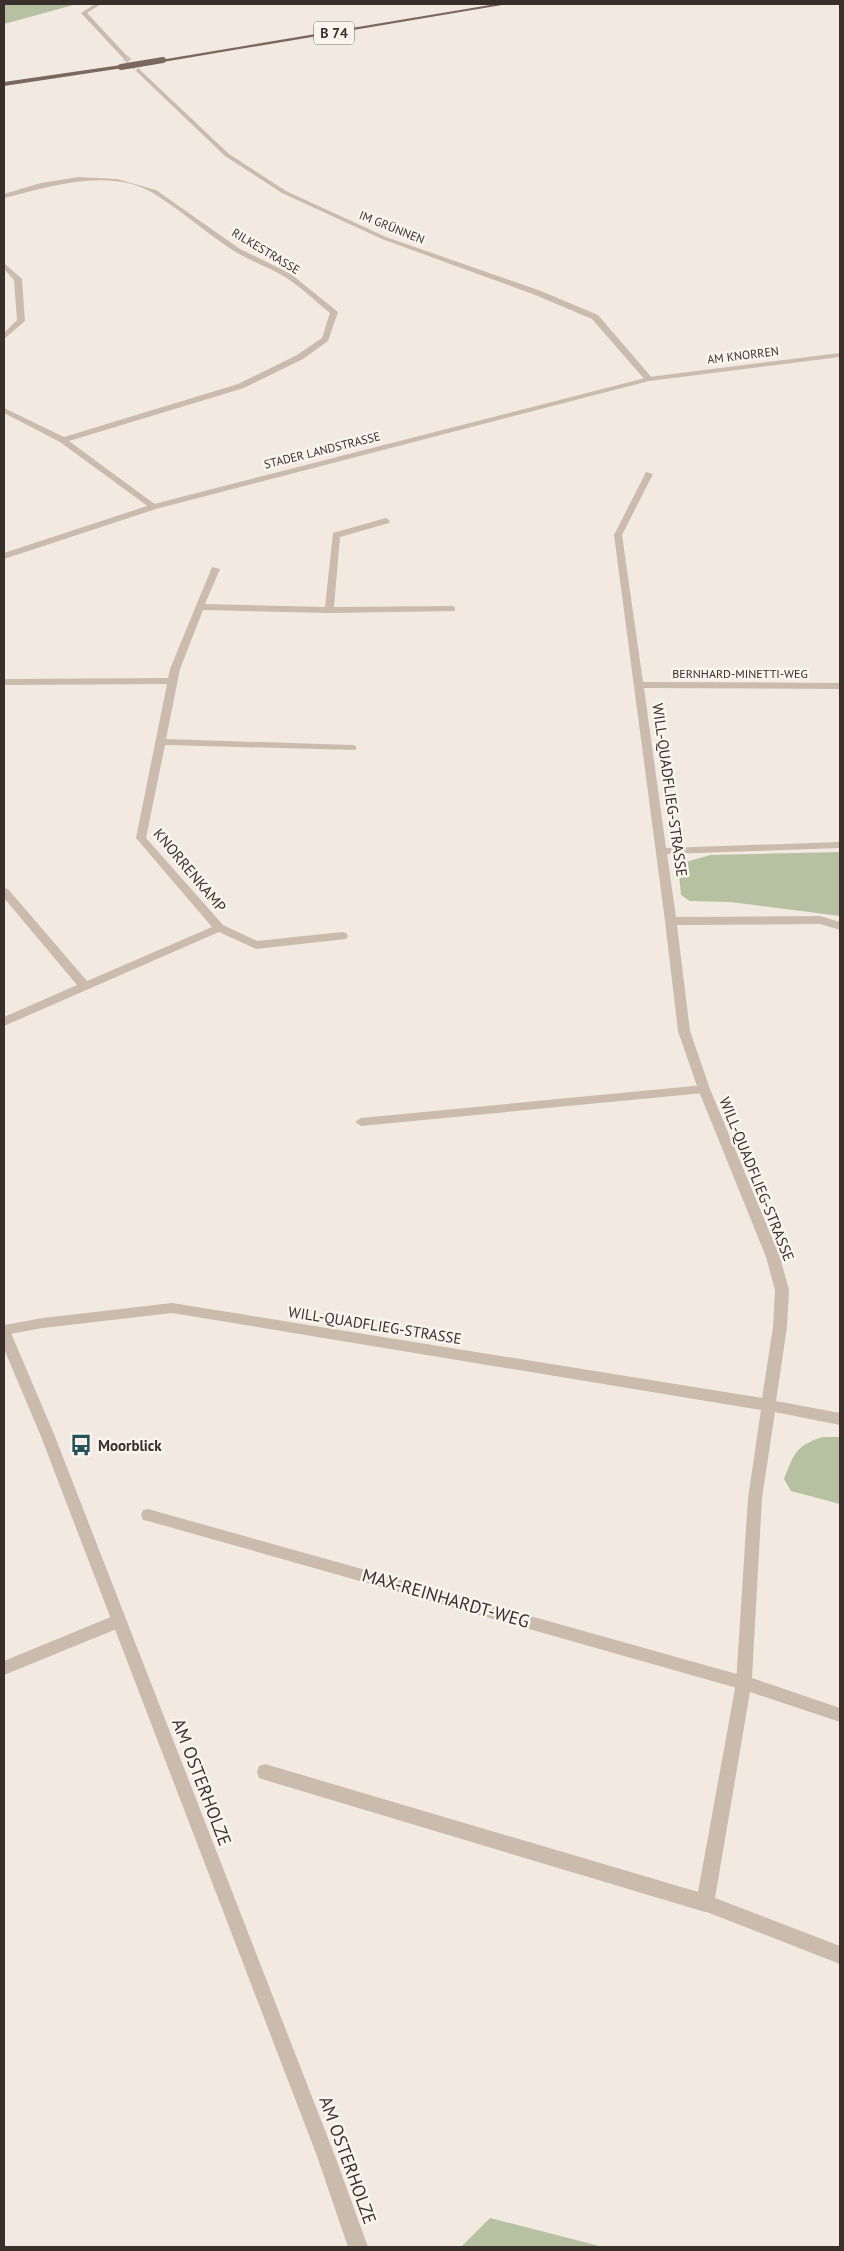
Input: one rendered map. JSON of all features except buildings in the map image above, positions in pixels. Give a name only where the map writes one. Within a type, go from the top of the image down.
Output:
[{"type":"main road","name":"B 74","points":[[4,84],[121,67],[505,4]]},
{"type":"street","points":[[98,4],[84,13],[126,57]]},
{"type":"street","name":"IM GRÜNNEN","points":[[138,70],[227,155],[284,192],[384,238],[538,293],[595,317],[649,379]]},
{"type":"street","name":"RILKESTRASSE","points":[[4,196],[33,186],[71,180],[97,178],[138,185],[154,192],[238,250],[288,276],[334,312],[325,339],[300,357],[241,386],[62,440]]},
{"type":"street","points":[[4,264],[18,278],[21,321],[4,337]]},
{"type":"street","name":"AM KNORREN","points":[[649,379],[840,355]]},
{"type":"street","name":"STADER LANDSTRASSE","points":[[4,556],[153,507],[649,379]]},
{"type":"street","points":[[4,410],[62,440],[153,507]]},
{"type":"street","name":"WILL-QUADFLIEG-STRASSE","points":[[4,1332],[43,1323],[172,1308],[768,1406],[780,1328],[782,1290],[773,1257],[704,1089],[684,1031],[662,851],[618,535],[649,474]]},
{"type":"street","points":[[329,610],[336,536],[386,521]]},
{"type":"street","name":"KNORRENKAMP","points":[[215,569],[176,669],[141,838],[220,928],[256,945],[342,936]]},
{"type":"street","points":[[200,607],[329,610],[452,609]]},
{"type":"street","points":[[4,682],[173,681]]},
{"type":"street","name":"BERNHARD-MINETTI-WEG","points":[[639,685],[840,686]]},
{"type":"street","points":[[160,742],[352,748]]},
{"type":"street","points":[[662,851],[840,845]]},
{"type":"street","points":[[4,891],[85,987]]},
{"type":"street","points":[[671,921],[820,920],[840,926]]},
{"type":"street","name":"KNORRENKAMP","points":[[4,1022],[220,928]]},
{"type":"street","points":[[361,1122],[704,1089]]},
{"type":"street","name":"AM OSTERHOLZE","points":[[4,1332],[47,1434],[326,2156],[358,2247]]},
{"type":"street","points":[[705,1903],[744,1683],[755,1498],[768,1406],[840,1419]]},
{"type":"street","name":"MAX-REINHARDT-WEG","points":[[148,1514],[744,1683],[840,1715]]},
{"type":"street","points":[[4,1668],[118,1621]]},
{"type":"street","points":[[265,1772],[705,1903],[840,1955]]},
{"type":"green space","points":[[4,4],[77,4],[4,24]]},
{"type":"green space","points":[[840,852],[840,916],[730,902],[690,901],[681,895],[678,864],[711,855]]},
{"type":"green space","points":[[823,1437],[840,1437],[840,1504],[791,1491],[784,1479],[801,1447]]},
{"type":"green space","points":[[490,2218],[603,2247],[461,2247]]},
{"type":"tunnel","points":[[125,57],[138,70]]},
{"type":"place","name":"Moorblick","points":[[81,1445]]}]
